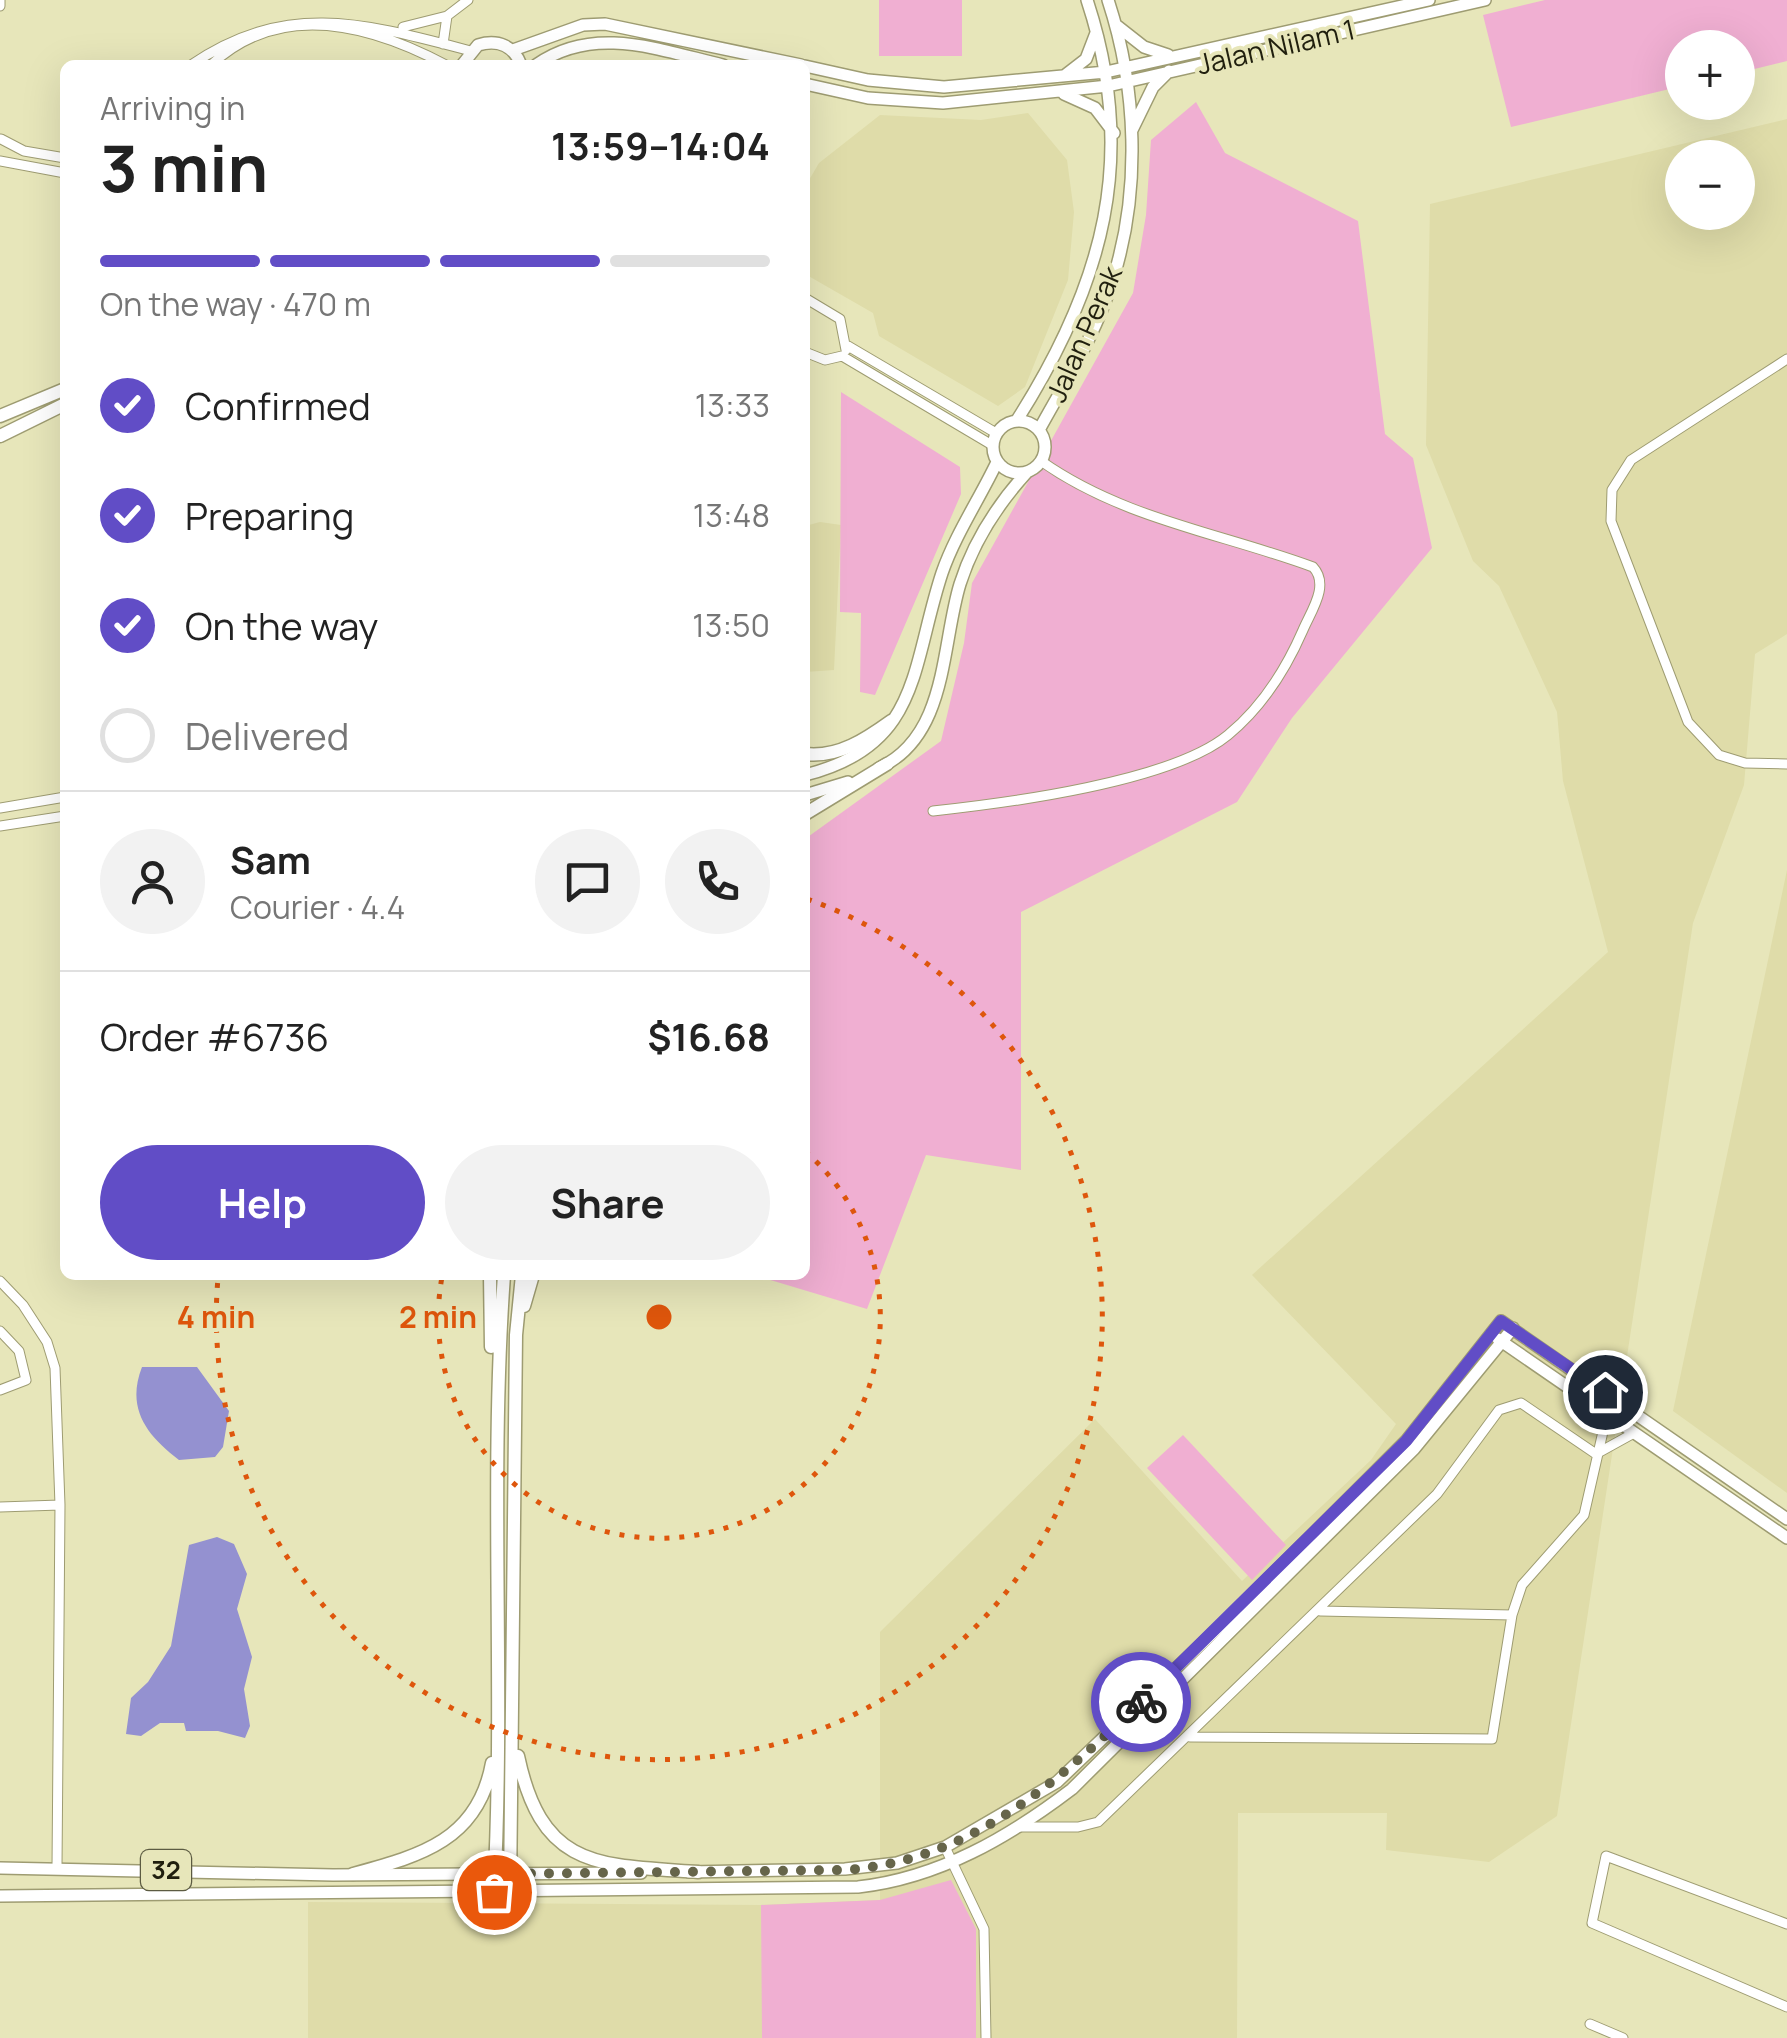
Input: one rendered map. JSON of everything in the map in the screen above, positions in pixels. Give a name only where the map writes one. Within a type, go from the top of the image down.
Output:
[{"type":"highway","points":[[0,416],[60,388]]},
{"type":"highway","points":[[0,436],[60,406]]},
{"type":"highway","points":[[810,753],[864,741],[891,720]]},
{"type":"highway","points":[[810,811],[887,764]]},
{"type":"highway","points":[[490,1280],[498,1734],[494,1892]]},
{"type":"highway","points":[[494,1441],[504,1280]]},
{"type":"highway","points":[[510,1892],[516,1336],[522,1280]]},
{"type":"highway","points":[[516,1336],[532,1280]]},
{"type":"highway","points":[[352,1874],[422,1856],[455,1834],[480,1800],[498,1734]]},
{"type":"highway","points":[[514,1734],[530,1804],[562,1843],[584,1858],[608,1865],[698,1872]]},
{"type":"main road","name":"Jalan Perak","points":[[1016,420],[1084,293],[1110,200],[1114,133],[1106,72],[1087,0]]},
{"type":"main road","name":"Jalan Perak","points":[[1039,430],[1089,338],[1113,282],[1130,201],[1132,131],[1124,68],[1108,0]]},
{"type":"main road","name":"Jalan Nilam 1","points":[[810,67],[868,80],[944,87],[1106,72],[1429,0]]},
{"type":"main road","name":"Jalan Nilam 1","points":[[810,85],[905,102],[943,103],[1108,86],[1485,0]]},
{"type":"main road","name":"Jalan Nilam 1","points":[[470,51],[487,42],[513,50],[583,25],[605,24],[779,60]]},
{"type":"main road","points":[[1116,25],[1144,47],[1174,56]]},
{"type":"main road","points":[[1064,76],[1086,59],[1097,30]]},
{"type":"main road","points":[[545,60],[562,50],[601,40],[698,60]]},
{"type":"main road","points":[[513,50],[518,60]]},
{"type":"main road","points":[[465,60],[470,51]]},
{"type":"main road","points":[[1132,131],[1146,98],[1169,71]]},
{"type":"main road","points":[[1054,92],[1095,108],[1114,133]]},
{"type":"main road","points":[[810,773],[853,760],[891,720],[913,686],[943,570],[997,462],[994,439],[1016,420],[1039,430],[1045,445],[1041,461],[1004,498],[961,582],[928,719],[914,739],[887,764],[840,786],[810,794]]},
{"type":"main road","points":[[997,462],[1010,472],[1026,472]]},
{"type":"main road","name":"32","points":[[0,1868],[352,1874],[698,1872],[874,1868],[945,1847],[1057,1782],[1406,1441],[1501,1321],[1513,1328],[1414,1450],[1246,1622],[1072,1788],[1016,1827],[953,1863],[894,1883],[858,1887],[0,1896]]},
{"type":"main road","points":[[1513,1328],[1787,1519]]},
{"type":"main road","points":[[1490,1334],[1787,1538]]},
{"type":"main road","points":[[1636,1413],[1639,1437]]},
{"type":"street","points":[[401,28],[447,16],[468,0]]},
{"type":"street","points":[[356,12],[470,51]]},
{"type":"street","points":[[443,44],[447,16]]},
{"type":"street","points":[[196,60],[219,38],[255,20]]},
{"type":"street","points":[[216,60],[258,33],[324,21],[365,30],[434,60]]},
{"type":"street","points":[[0,138],[24,151],[60,157]]},
{"type":"street","points":[[0,161],[60,172]]},
{"type":"street","points":[[810,301],[840,319],[848,346],[994,439]]},
{"type":"street","points":[[842,356],[848,346]]},
{"type":"street","points":[[810,354],[826,360],[842,356],[994,439]]},
{"type":"street","points":[[1787,359],[1631,460],[1619,474],[1609,506],[1616,539],[1688,722],[1719,755],[1745,763],[1787,764]]},
{"type":"street","points":[[933,810],[1015,802],[1120,779],[1224,738],[1288,665],[1321,588],[1320,574],[1314,567],[1132,511],[1075,485],[1041,461]]},
{"type":"street","points":[[0,808],[60,798]]},
{"type":"street","points":[[0,826],[60,817]]},
{"type":"street","points":[[0,1281],[39,1329],[56,1368],[60,1505],[57,1867]]},
{"type":"street","points":[[0,1331],[19,1352],[26,1380],[0,1390]]},
{"type":"street","points":[[1016,1827],[1078,1827],[1098,1822],[1437,1494],[1499,1410],[1521,1402],[1596,1454]]},
{"type":"street","points":[[1190,1736],[1492,1739],[1512,1615],[1522,1585],[1584,1515],[1607,1414]]},
{"type":"street","points":[[1596,1454],[1639,1437]]},
{"type":"street","points":[[0,1507],[60,1505]]},
{"type":"street","points":[[1320,1611],[1512,1615]]},
{"type":"street","points":[[945,1847],[984,1929],[986,2038]]},
{"type":"street","points":[[1787,1924],[1606,1856],[1592,1923],[1787,2007]]},
{"type":"street","points":[[1590,2024],[1623,2038]]},
{"type":"shaded area","points":[[879,0],[962,0],[962,56],[879,56]]},
{"type":"shaded area","points":[[1545,0],[1787,0],[1787,61],[1755,69],[1755,30],[1665,30],[1665,90],[1511,127],[1483,15]]},
{"type":"shaded area","points":[[1196,102],[1225,153],[1358,221],[1385,434],[1413,458],[1432,548],[1292,718],[1237,802],[1021,912],[1021,1170],[926,1155],[867,1309],[771,1280],[810,1280],[810,835],[941,741],[964,643],[972,583],[1133,293],[1146,215],[1151,140]]},
{"type":"shaded area","points":[[1028,113],[1067,160],[1074,212],[1068,280],[1025,387],[998,406],[879,336],[873,313],[810,277],[810,178],[819,163],[880,115],[981,120]]},
{"type":"shaded area","points":[[1787,119],[1787,634],[1755,654],[1744,785],[1693,923],[1557,1816],[1489,1862],[1386,1850],[1387,1813],[1238,1813],[1237,2038],[308,2038],[308,1902],[761,1905],[880,1900],[880,1632],[1095,1419],[1242,1581],[1371,1460],[1396,1424],[1252,1275],[1608,952],[1563,781],[1557,712],[1499,586],[1473,561],[1426,445],[1430,204],[1665,148],[1665,230],[1755,230],[1755,140],[1699,140]]},
{"type":"shaded area","points":[[841,392],[960,467],[961,494],[875,695],[860,692],[861,613],[840,612]]},
{"type":"shaded area","points":[[810,525],[841,525],[834,670],[810,672]]},
{"type":"shaded area","points":[[1787,870],[1787,1493],[1673,1411]]},
{"type":"shaded area","points":[[142,1367],[197,1367],[229,1411],[223,1447],[215,1457],[179,1460],[157,1441],[138,1408],[136,1395]]},
{"type":"shaded area","points":[[1183,1435],[1286,1545],[1252,1580],[1147,1468]]},
{"type":"shaded area","points":[[217,1537],[234,1544],[247,1574],[237,1609],[252,1657],[244,1689],[250,1726],[245,1738],[218,1731],[186,1731],[184,1723],[160,1723],[141,1736],[126,1734],[131,1698],[148,1682],[171,1646],[189,1545]]},
{"type":"shaded area","points":[[951,1880],[976,1929],[976,2038],[762,2038],[761,1905],[880,1900]]},
{"type":"way so far","points":[[494,1892],[495,1874],[845,1870],[897,1863],[945,1847],[1057,1782],[1141,1702]]},
{"type":"route","points":[[1141,1702],[1406,1441],[1501,1321],[1605,1392]]}]
